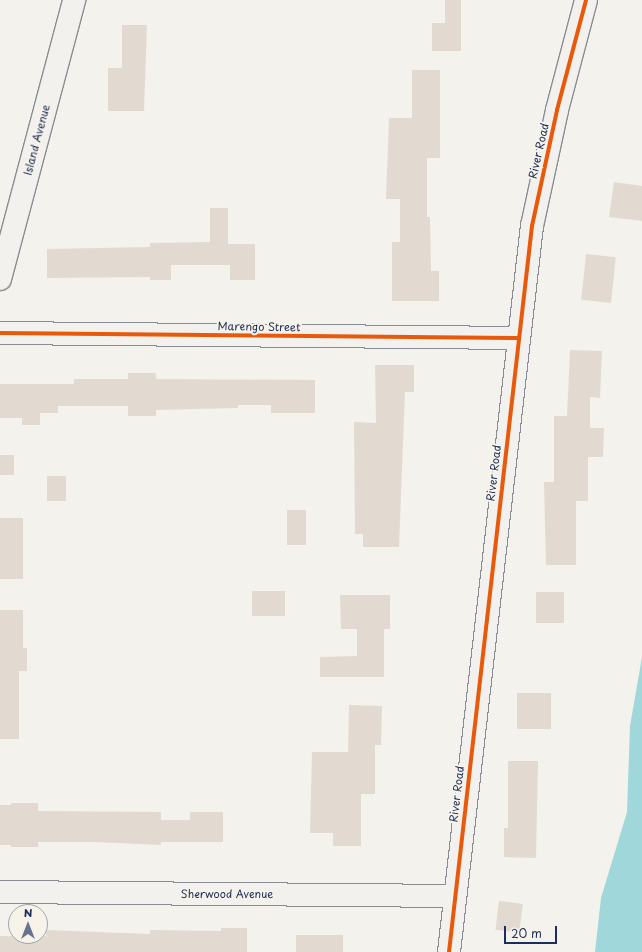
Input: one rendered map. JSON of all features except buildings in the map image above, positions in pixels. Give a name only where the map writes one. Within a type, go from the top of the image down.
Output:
[{"type":"street","name":"Island Avenue","points":[[0,279],[74,0]]},
{"type":"street","name":"River Road","points":[[448,952],[532,226],[557,110],[586,0]]},
{"type":"street","name":"Marengo Street","points":[[0,333],[518,338]]},
{"type":"street","name":"Sherwood Avenue","points":[[0,892],[455,896]]},
{"type":"water","points":[[642,657],[642,952],[595,952],[601,898],[627,812],[630,726]]},
{"type":"cycle path","points":[[449,952],[532,226],[557,110],[586,0]]},
{"type":"cycle path","points":[[0,333],[518,338]]}]
